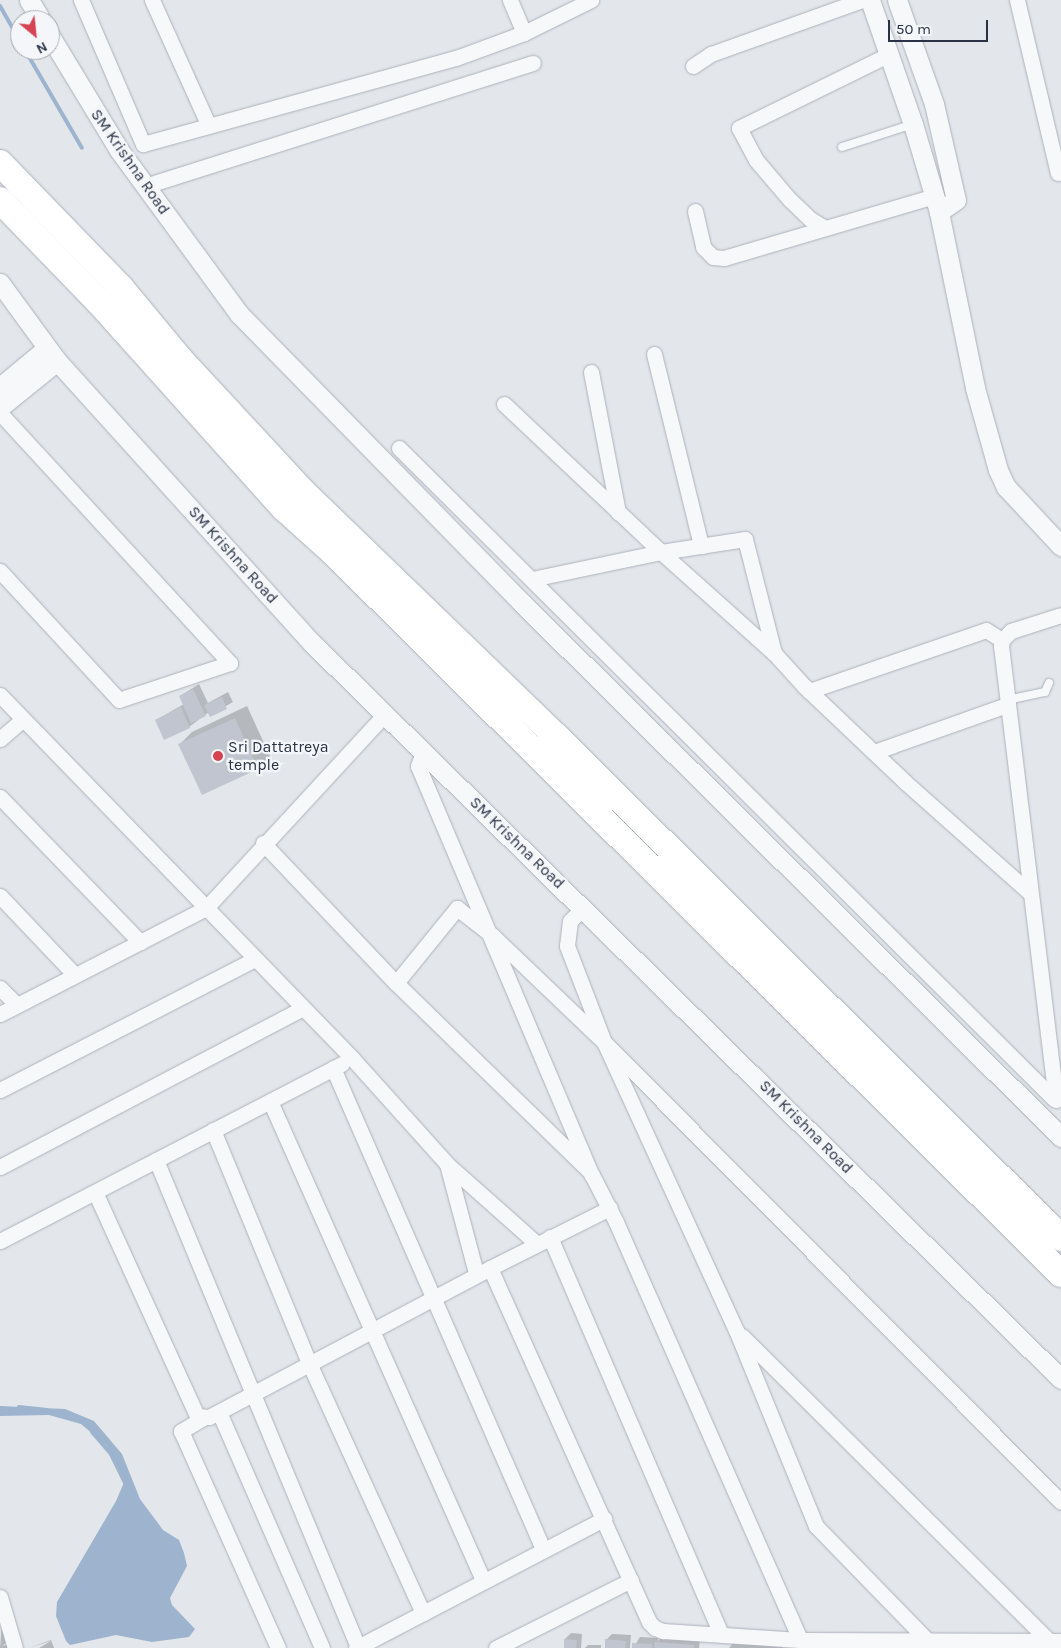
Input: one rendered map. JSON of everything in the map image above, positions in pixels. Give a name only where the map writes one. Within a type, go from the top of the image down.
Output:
[{"type":"highway","points":[[0,163],[121,288],[340,544],[1061,1274]]},
{"type":"highway","points":[[0,200],[98,301],[284,508],[340,544],[556,736],[1061,1238]]},
{"type":"street","points":[[81,0],[143,144],[456,58],[524,33],[569,5],[591,0]]},
{"type":"street","points":[[152,0],[209,126]]},
{"type":"street","points":[[510,0],[524,33]]},
{"type":"street","points":[[1017,0],[1058,174]]},
{"type":"street","points":[[885,1],[890,54],[936,204],[975,388],[1002,480],[1061,546]]},
{"type":"street","points":[[693,66],[711,54],[885,1]]},
{"type":"street","points":[[695,211],[703,247],[714,257],[724,258],[825,228],[956,200],[934,104],[885,1]]},
{"type":"street","name":"SM Krishna Road","points":[[60,53],[96,114],[145,186],[239,314],[356,434],[1061,1137]]},
{"type":"street","points":[[825,228],[810,220],[790,200],[756,160],[739,128],[890,54]]},
{"type":"street","points":[[145,186],[533,63]]},
{"type":"street","name":"SM Krishna Road","points":[[0,283],[52,355],[312,643],[1061,1379]]},
{"type":"street","points":[[654,354],[701,546]]},
{"type":"street","points":[[0,387],[52,355]]},
{"type":"street","points":[[0,407],[52,355]]},
{"type":"street","points":[[591,372],[618,512]]},
{"type":"street","points":[[504,404],[661,552],[774,653],[809,691],[874,752],[1029,892]]},
{"type":"street","points":[[0,413],[230,663],[120,700],[0,571]]},
{"type":"street","points":[[399,448],[1058,1102]]},
{"type":"street","points":[[532,579],[661,552],[745,539],[774,653]]},
{"type":"street","points":[[1058,1102],[1029,892],[1007,703],[1002,640],[1011,631],[1061,615]]},
{"type":"street","points":[[809,691],[986,630],[1002,640]]},
{"type":"street","points":[[0,695],[352,1058],[447,1164],[543,1240],[721,1635]]},
{"type":"street","points":[[874,752],[1007,703]]},
{"type":"street","points":[[0,1014],[206,908],[263,843],[385,714]]},
{"type":"street","points":[[0,739],[23,719]]},
{"type":"street","points":[[424,751],[418,766],[492,936],[592,1175],[610,1208],[800,1640]]},
{"type":"street","points":[[0,797],[140,942]]},
{"type":"street","points":[[263,843],[396,983],[592,1175]]},
{"type":"street","points":[[0,896],[75,975]]},
{"type":"street","points":[[396,983],[457,908],[492,936],[604,1042],[1061,1502]]},
{"type":"street","points":[[583,908],[570,921],[567,946],[604,1042],[736,1330],[816,1526],[928,1641]]},
{"type":"street","points":[[0,1090],[255,959]]},
{"type":"street","points":[[0,988],[17,1005]]},
{"type":"street","points":[[0,1167],[303,1008]]},
{"type":"street","points":[[0,1241],[352,1058]]},
{"type":"street","points":[[333,1068],[543,1549]]},
{"type":"street","points":[[270,1101],[483,1580]]},
{"type":"street","points":[[213,1130],[309,1363],[422,1613]]},
{"type":"street","points":[[156,1160],[254,1393],[357,1647],[543,1549],[604,1520]]},
{"type":"street","points":[[447,1164],[483,1271],[604,1520],[649,1622],[655,1628],[663,1631],[800,1640],[1055,1641]]},
{"type":"street","points":[[95,1192],[194,1411],[203,1418]]},
{"type":"street","points":[[278,1648],[181,1431],[433,1296],[610,1208]]},
{"type":"street","points":[[736,1330],[1055,1641]]},
{"type":"street","points":[[219,1412],[322,1648]]},
{"type":"street","points":[[496,1648],[631,1580]]},
{"type":"street","points":[[0,1597],[3,1620],[15,1648]]},
{"type":"lane","points":[[842,147],[913,124]]},
{"type":"lane","points":[[1007,703],[1045,692],[1049,682]]},
{"type":"water","points":[[0,1406],[65,1409],[94,1421],[122,1454],[140,1499],[163,1530],[179,1540],[184,1553],[187,1566],[170,1598],[172,1605],[195,1629],[189,1637],[152,1642],[116,1635],[70,1645],[66,1641],[56,1616],[57,1602],[116,1501],[125,1480],[107,1446],[81,1424],[49,1415],[0,1416]]},
{"type":"building","points":[[193,689],[206,716],[191,723],[179,696]]},
{"type":"building","points":[[222,697],[227,709],[210,717],[204,705]]},
{"type":"building","points":[[181,707],[190,728],[164,740],[155,720]]},
{"type":"building","name":"Sri Dattatreya temple","points":[[235,718],[258,769],[202,795],[178,744]]},
{"type":"building","points":[[564,1639],[577,1640],[576,1648],[564,1648]]},
{"type":"building","points":[[605,1639],[626,1641],[625,1648],[605,1648]]},
{"type":"building","points":[[655,1642],[694,1645],[694,1648],[654,1648]]},
{"type":"building","points":[[632,1643],[652,1644],[652,1648],[632,1648]]},
{"type":"waterway","points":[[0,6],[10,24]]},
{"type":"waterway","points":[[31,60],[82,148]]},
{"type":"waterway","points":[[19,1407],[47,1410]]},
{"type":"waterway","points":[[92,1432],[111,1454],[126,1485]]},
{"type":"place","name":"Sri Dattatreya temple","points":[[218,756]]}]
